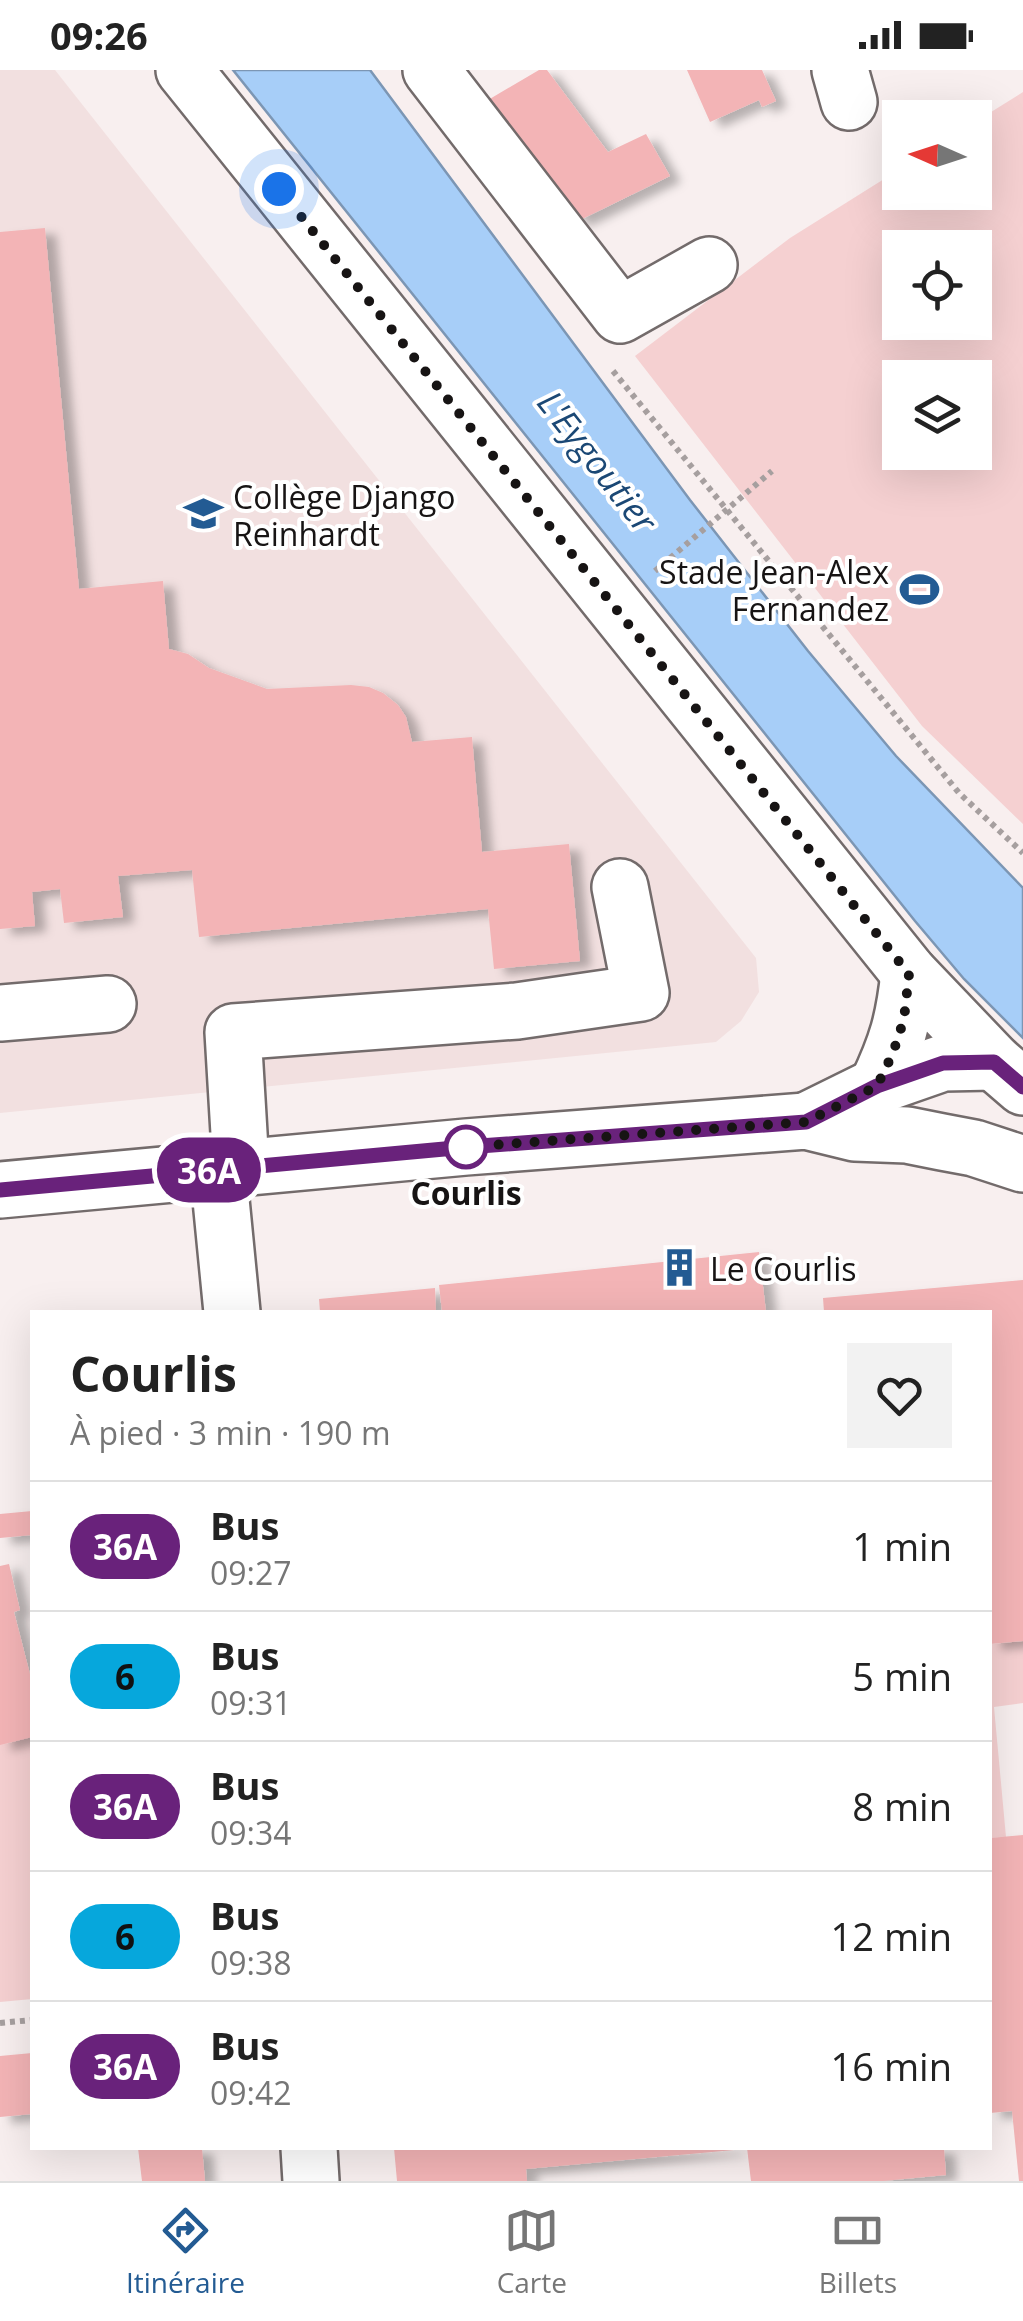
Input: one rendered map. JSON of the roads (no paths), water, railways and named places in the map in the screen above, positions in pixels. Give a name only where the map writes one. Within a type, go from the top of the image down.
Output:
[{"type":"street","points":[[184,70],[909,974],[1008,1075]]},
{"type":"street","points":[[431,70],[620,314],[709,264]]},
{"type":"street","points":[[232,1310],[233,1032],[517,1012],[641,993],[620,888]]},
{"type":"street","points":[[877,1086],[904,1019],[909,974]]},
{"type":"street","points":[[0,1013],[108,1004]]},
{"type":"street","points":[[806,1122],[877,1086],[943,1063],[1008,1075]]},
{"type":"street","points":[[0,1190],[806,1122],[855,1132],[907,1135],[974,1148],[1023,1164]]},
{"type":"street","points":[[308,2150],[312,2181]]},
{"type":"water","name":"L'Eygoutier","points":[[233,70],[370,70],[690,500],[808,651],[896,756],[1023,888],[1023,1038],[964,979],[915,921]]},
{"type":"place","name":"Collège Django Reinhardt","points":[[203,514]]},
{"type":"place","name":"Stade Jean-Alex Fernandez","points":[[919,589]]},
{"type":"place","name":"Courlis","points":[[466,1147]]},
{"type":"place","name":"Le Courlis","points":[[680,1268]]}]
